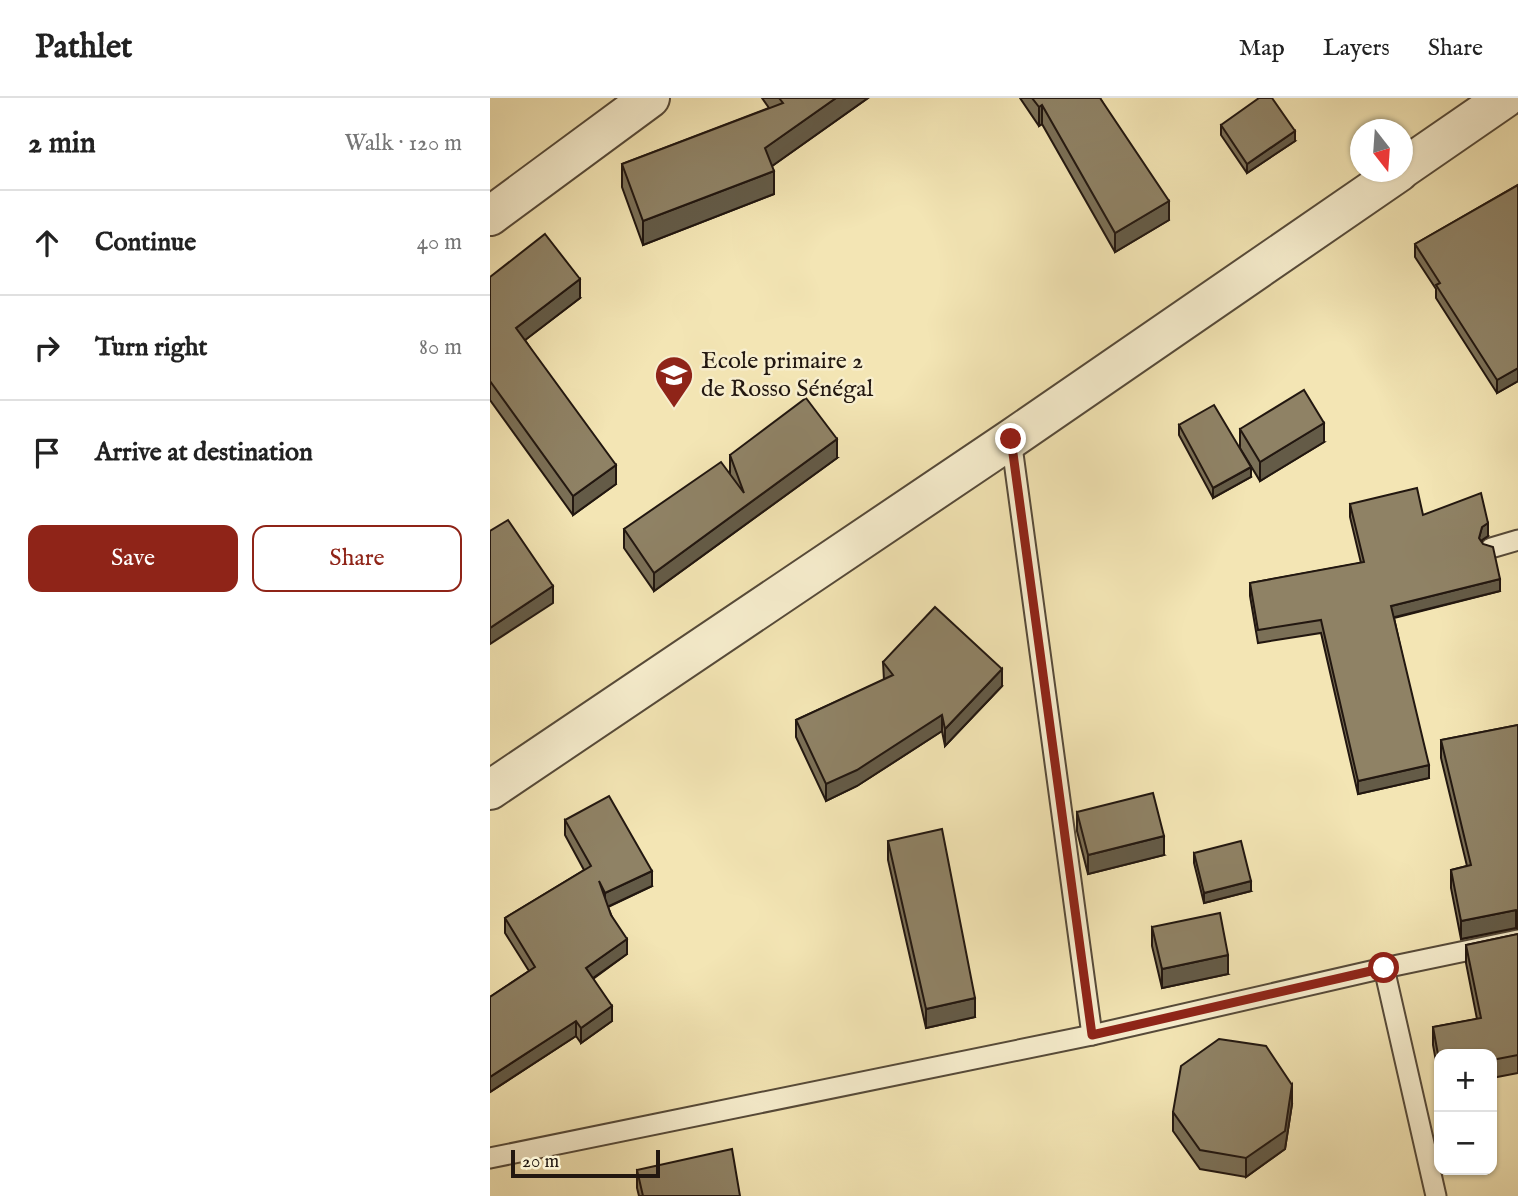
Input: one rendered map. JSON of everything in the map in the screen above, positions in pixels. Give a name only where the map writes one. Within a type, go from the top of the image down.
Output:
[{"type":"street","points":[[490,216],[650,98]]},
{"type":"street","points":[[1413,160],[1483,104]]},
{"type":"street","points":[[490,790],[1011,439],[1384,182]]},
{"type":"lane","points":[[1011,439],[1092,1035]]},
{"type":"lane","points":[[1491,548],[1518,540]]},
{"type":"lane","points":[[490,1158],[1092,1035],[1518,940]]},
{"type":"lane","points":[[1384,968],[1436,1196]]},
{"type":"building","points":[[779,98],[836,98],[765,148],[774,171],[643,221],[622,164],[783,103]]},
{"type":"building","points":[[1032,98],[1100,98],[1169,201],[1115,233],[1042,105],[1039,107]]},
{"type":"building","points":[[1259,98],[1272,98],[1295,131],[1247,164],[1221,125]]},
{"type":"building","points":[[1518,185],[1518,368],[1497,380],[1436,285],[1440,283],[1415,244]]},
{"type":"building","points":[[545,234],[580,279],[516,328],[616,465],[573,496],[490,381],[490,277]]},
{"type":"building","points":[[1304,390],[1324,423],[1260,462],[1240,429]]},
{"type":"building","points":[[806,398],[837,439],[654,573],[624,529],[721,462],[744,493],[730,455]]},
{"type":"building","points":[[1214,405],[1251,467],[1213,488],[1179,425]]},
{"type":"building","points":[[1417,488],[1423,515],[1481,493],[1488,523],[1482,527],[1479,538],[1483,544],[1493,547],[1500,579],[1391,606],[1429,765],[1358,781],[1321,620],[1258,630],[1250,583],[1364,562],[1350,504]]},
{"type":"building","points":[[508,520],[553,586],[490,628],[490,531]]},
{"type":"building","points":[[935,607],[1002,669],[945,729],[942,715],[857,770],[826,784],[796,720],[893,675],[883,662]]},
{"type":"building","points":[[1518,725],[1518,911],[1461,921],[1451,870],[1471,865],[1441,740]]},
{"type":"building","points":[[1153,793],[1164,836],[1088,855],[1077,812]]},
{"type":"building","points":[[609,796],[652,871],[605,893],[599,881],[611,915],[627,939],[586,968],[612,1006],[581,1028],[576,1021],[490,1077],[490,997],[535,967],[505,918],[591,866],[565,820]]},
{"type":"building","points":[[942,829],[975,998],[926,1009],[888,841]]},
{"type":"building","points":[[1241,841],[1251,881],[1204,893],[1194,853]]},
{"type":"building","points":[[1220,913],[1228,955],[1162,969],[1152,927]]},
{"type":"building","points":[[1518,934],[1518,1055],[1497,1059],[1497,1049],[1437,1049],[1433,1027],[1481,1018],[1466,945]]},
{"type":"building","points":[[1219,1039],[1266,1046],[1292,1085],[1285,1131],[1246,1158],[1200,1150],[1173,1112],[1181,1066]]},
{"type":"building","points":[[732,1149],[740,1196],[643,1196],[637,1170]]},
{"type":"place","name":"Ecole primaire 2 de Rosso Sénégal","points":[[674,409]]},
{"type":"route","points":[[1011,439],[1092,1035],[1384,968]]}]
